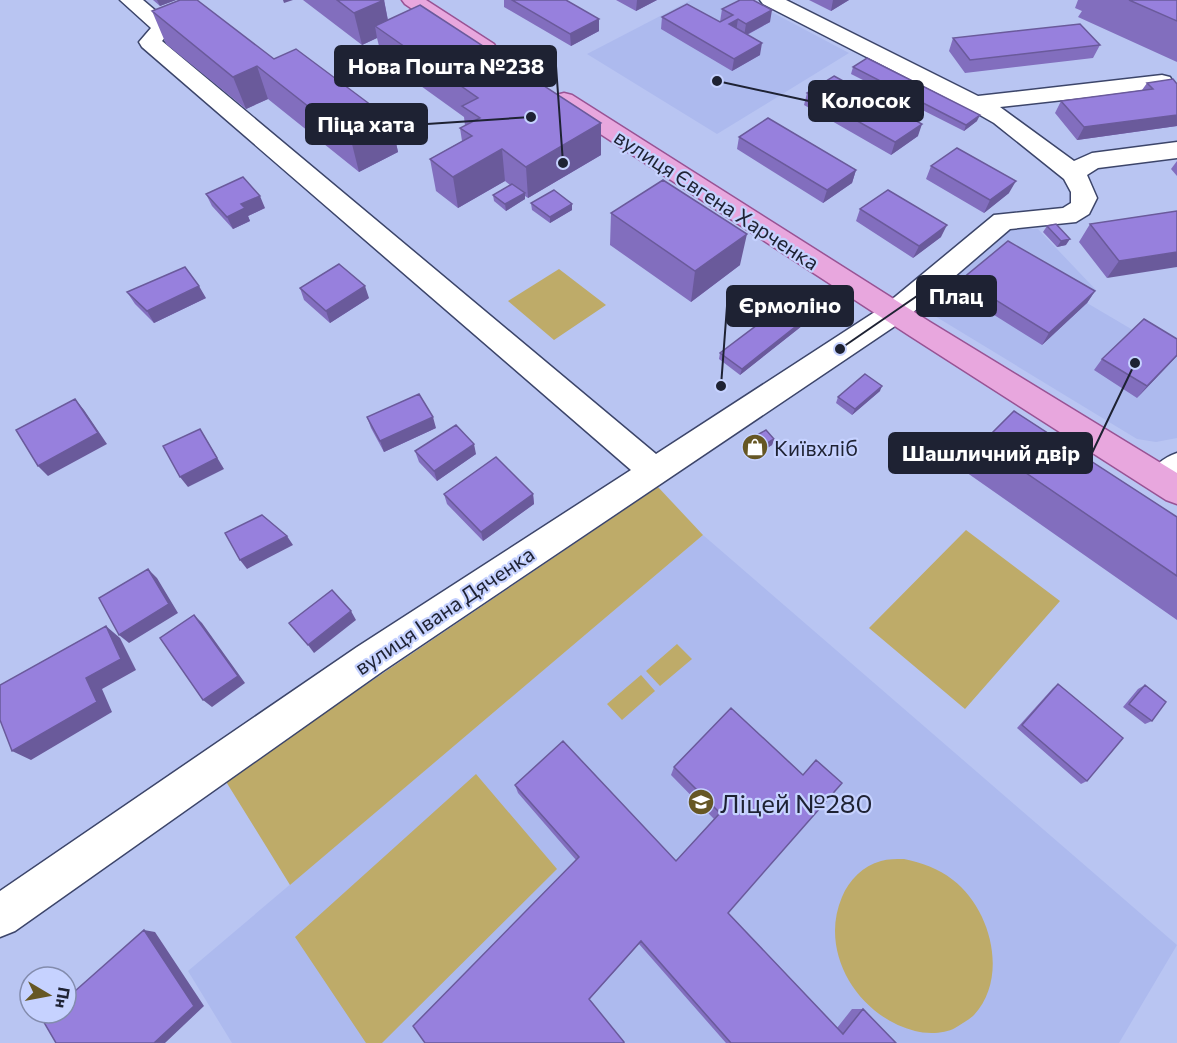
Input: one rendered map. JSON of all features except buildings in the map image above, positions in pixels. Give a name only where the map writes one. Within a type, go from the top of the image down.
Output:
[{"type":"main road","points":[[412,0],[505,61]]},
{"type":"main road","name":"вулиця Євгена Харченка","points":[[544,87],[894,313],[1172,479]]},
{"type":"street","points":[[130,0],[163,27],[150,42],[347,207],[654,471]]},
{"type":"street","points":[[770,0],[1002,118],[1073,173],[1092,161],[1177,150]]},
{"type":"street","points":[[975,103],[1162,82]]},
{"type":"street","name":"вулиця Івана Дяченка","points":[[0,916],[370,659],[894,313],[1003,221],[1075,213],[1082,207],[1085,195],[1083,184],[1073,173]]},
{"type":"shaded area","points":[[691,0],[749,0],[849,53],[717,134],[587,54]]},
{"type":"shaded area","points":[[1012,228],[1038,229],[1096,290],[1087,303],[1177,356],[1177,438],[1156,442],[1137,439],[920,307]]},
{"type":"shaded area","points":[[559,269],[606,305],[554,340],[508,301]]},
{"type":"shaded area","points":[[658,487],[703,535],[290,885],[225,780]]},
{"type":"shaded area","points":[[966,530],[1060,601],[965,709],[869,628]]},
{"type":"shaded area","name":"Ліцей №280","points":[[703,535],[1177,945],[1119,1043],[232,1043],[188,971]]},
{"type":"shaded area","points":[[677,644],[692,659],[660,686],[646,671]]},
{"type":"shaded area","points":[[641,675],[655,691],[622,720],[607,704]]},
{"type":"shaded area","points":[[476,774],[557,869],[382,1043],[366,1043],[295,937]]},
{"type":"shaded area","points":[[904,859],[942,872],[953,880],[977,908],[986,925],[991,944],[993,963],[991,982],[985,999],[972,1017],[946,1031],[930,1033],[915,1031],[895,1024],[877,1012],[848,980],[835,940],[836,918],[842,897],[857,874],[874,863]]},
{"type":"place","name":"Колосок","points":[[717,81]]},
{"type":"place","name":"Піца хата","points":[[531,117]]},
{"type":"place","name":"Нова Пошта №238","points":[[563,163]]},
{"type":"place","name":"Плац","points":[[840,349]]},
{"type":"place","name":"Шашличний двір","points":[[1135,363]]},
{"type":"place","name":"Єрмоліно","points":[[721,386]]},
{"type":"place","name":"Київхліб","points":[[755,447]]},
{"type":"place","name":"Ліцей №280","points":[[701,802]]}]
